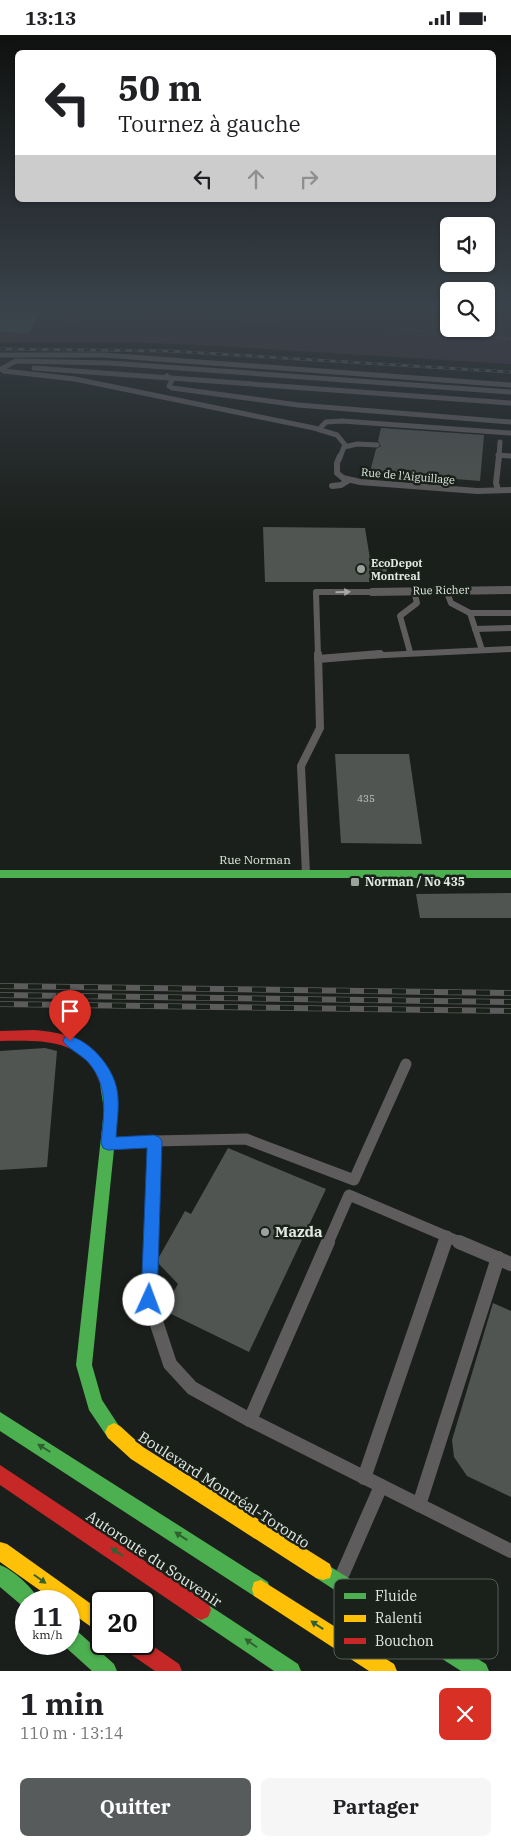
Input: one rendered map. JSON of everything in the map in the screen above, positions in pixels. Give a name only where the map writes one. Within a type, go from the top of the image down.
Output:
[{"type":"main road","name":"Rue Norman","points":[[0,874],[511,874]]},
{"type":"main road","name":"Boulevard Montréal-Toronto","points":[[0,1036],[62,1038],[86,1051],[100,1067],[109,1083],[111,1110],[84,1365],[87,1385],[98,1413],[116,1435],[137,1453],[334,1579]]},
{"type":"main road","points":[[0,1421],[127,1501],[334,1636]]},
{"type":"main road","name":"Autoroute du Souvenir","points":[[0,1474],[291,1671]]},
{"type":"main road","points":[[0,1551],[90,1613]]},
{"type":"main road","points":[[0,1574],[18,1590]]},
{"type":"main road","points":[[80,1647],[107,1671]]},
{"type":"main road","points":[[149,1655],[172,1671]]},
{"type":"main road","points":[[369,1659],[387,1671]]},
{"type":"main road","name":"Boulevard Montréal-Toronto","points":[[459,1659],[478,1671]]},
{"type":"street","name":"Rue Richer","points":[[371,591],[416,597],[446,590],[511,590]]},
{"type":"lane","points":[[77,379],[319,429],[337,435],[346,446],[357,444],[377,445]]},
{"type":"lane","points":[[171,379],[172,381],[169,386],[174,388],[246,398],[322,407],[511,422]]},
{"type":"lane","points":[[221,379],[511,403]]},
{"type":"lane","points":[[233,379],[511,398]]},
{"type":"lane","points":[[345,379],[511,391]]},
{"type":"lane","points":[[434,379],[511,385]]},
{"type":"lane","points":[[222,408],[246,398]]},
{"type":"lane","points":[[319,429],[326,422],[342,421],[511,433]]},
{"type":"lane","points":[[498,490],[496,483],[500,443]]},
{"type":"lane","name":"Rue de l'Aiguillage","points":[[346,446],[342,449],[336,471],[340,477],[349,480],[477,491],[511,490]]},
{"type":"lane","points":[[498,455],[511,456]]},
{"type":"lane","points":[[332,486],[343,484],[349,480]]},
{"type":"lane","points":[[446,590],[450,603],[470,613],[511,613]]},
{"type":"lane","points":[[306,874],[302,765],[320,728],[316,592],[371,591]]},
{"type":"lane","points":[[410,652],[400,615],[416,597]]},
{"type":"lane","points":[[470,613],[482,650]]},
{"type":"lane","points":[[475,629],[511,628]]},
{"type":"lane","points":[[318,659],[410,652],[511,649]]},
{"type":"lane","points":[[250,1420],[406,1064]]},
{"type":"lane","points":[[108,1143],[246,1139],[354,1181]]},
{"type":"lane","points":[[154,1141],[149,1300],[170,1364],[192,1388],[250,1420],[511,1551]]},
{"type":"lane","points":[[349,1195],[511,1264]]},
{"type":"lane","points":[[364,1478],[448,1237]]},
{"type":"lane","points":[[419,1505],[498,1258]]},
{"type":"lane","points":[[340,1579],[381,1486]]},
{"type":"building","points":[[381,428],[484,435],[480,481],[370,472],[376,449],[381,446],[378,441]]},
{"type":"building","points":[[263,527],[365,528],[370,559],[391,559],[385,575],[370,575],[372,582],[265,582]]},
{"type":"building","points":[[335,754],[409,754],[422,844],[341,843]]},
{"type":"building","points":[[511,893],[511,918],[420,918],[416,894]]},
{"type":"building","points":[[45,1048],[57,1051],[47,1167],[0,1170],[0,1051]]},
{"type":"building","points":[[228,1148],[326,1189],[249,1352],[163,1310],[178,1284],[159,1264],[159,1257],[185,1211],[191,1214]]},
{"type":"building","points":[[493,1303],[511,1311],[511,1497],[467,1476],[454,1457],[452,1440]]},
{"type":"railway","points":[[0,986],[511,993]]},
{"type":"railway","points":[[0,995],[511,1002]]},
{"type":"railway","points":[[0,1004],[511,1011]]},
{"type":"traffic: fast","points":[[0,874],[511,874]]},
{"type":"traffic: fast","points":[[107,1084],[111,1110],[84,1365],[95,1404],[114,1432]]},
{"type":"traffic: fast","points":[[0,1421],[261,1589]]},
{"type":"traffic: fast","points":[[323,1571],[335,1579]]},
{"type":"traffic: fast","points":[[0,1574],[18,1590]]},
{"type":"traffic: fast","points":[[201,1610],[291,1671]]},
{"type":"traffic: fast","points":[[80,1647],[107,1671]]},
{"type":"traffic: fast","points":[[460,1659],[479,1671]]},
{"type":"traffic: slow","points":[[114,1432],[137,1453],[323,1571]]},
{"type":"traffic: slow","points":[[0,1551],[90,1614]]},
{"type":"traffic: slow","points":[[261,1589],[334,1637]]},
{"type":"traffic: slow","points":[[369,1659],[387,1671]]},
{"type":"traffic: jam","points":[[0,1036],[50,1037],[77,1045],[89,1054],[99,1067],[107,1084]]},
{"type":"traffic: jam","points":[[0,1474],[201,1610]]},
{"type":"traffic: jam","points":[[149,1655],[172,1671]]},
{"type":"place","name":"EcoDepot Montreal","points":[[361,569]]},
{"type":"place","name":"Norman / No 435","points":[[355,882]]},
{"type":"place","name":"Mazda","points":[[265,1232]]},
{"type":"route","points":[[70,1041],[86,1051],[109,1083],[111,1110],[108,1143],[154,1141],[149,1300]]}]
